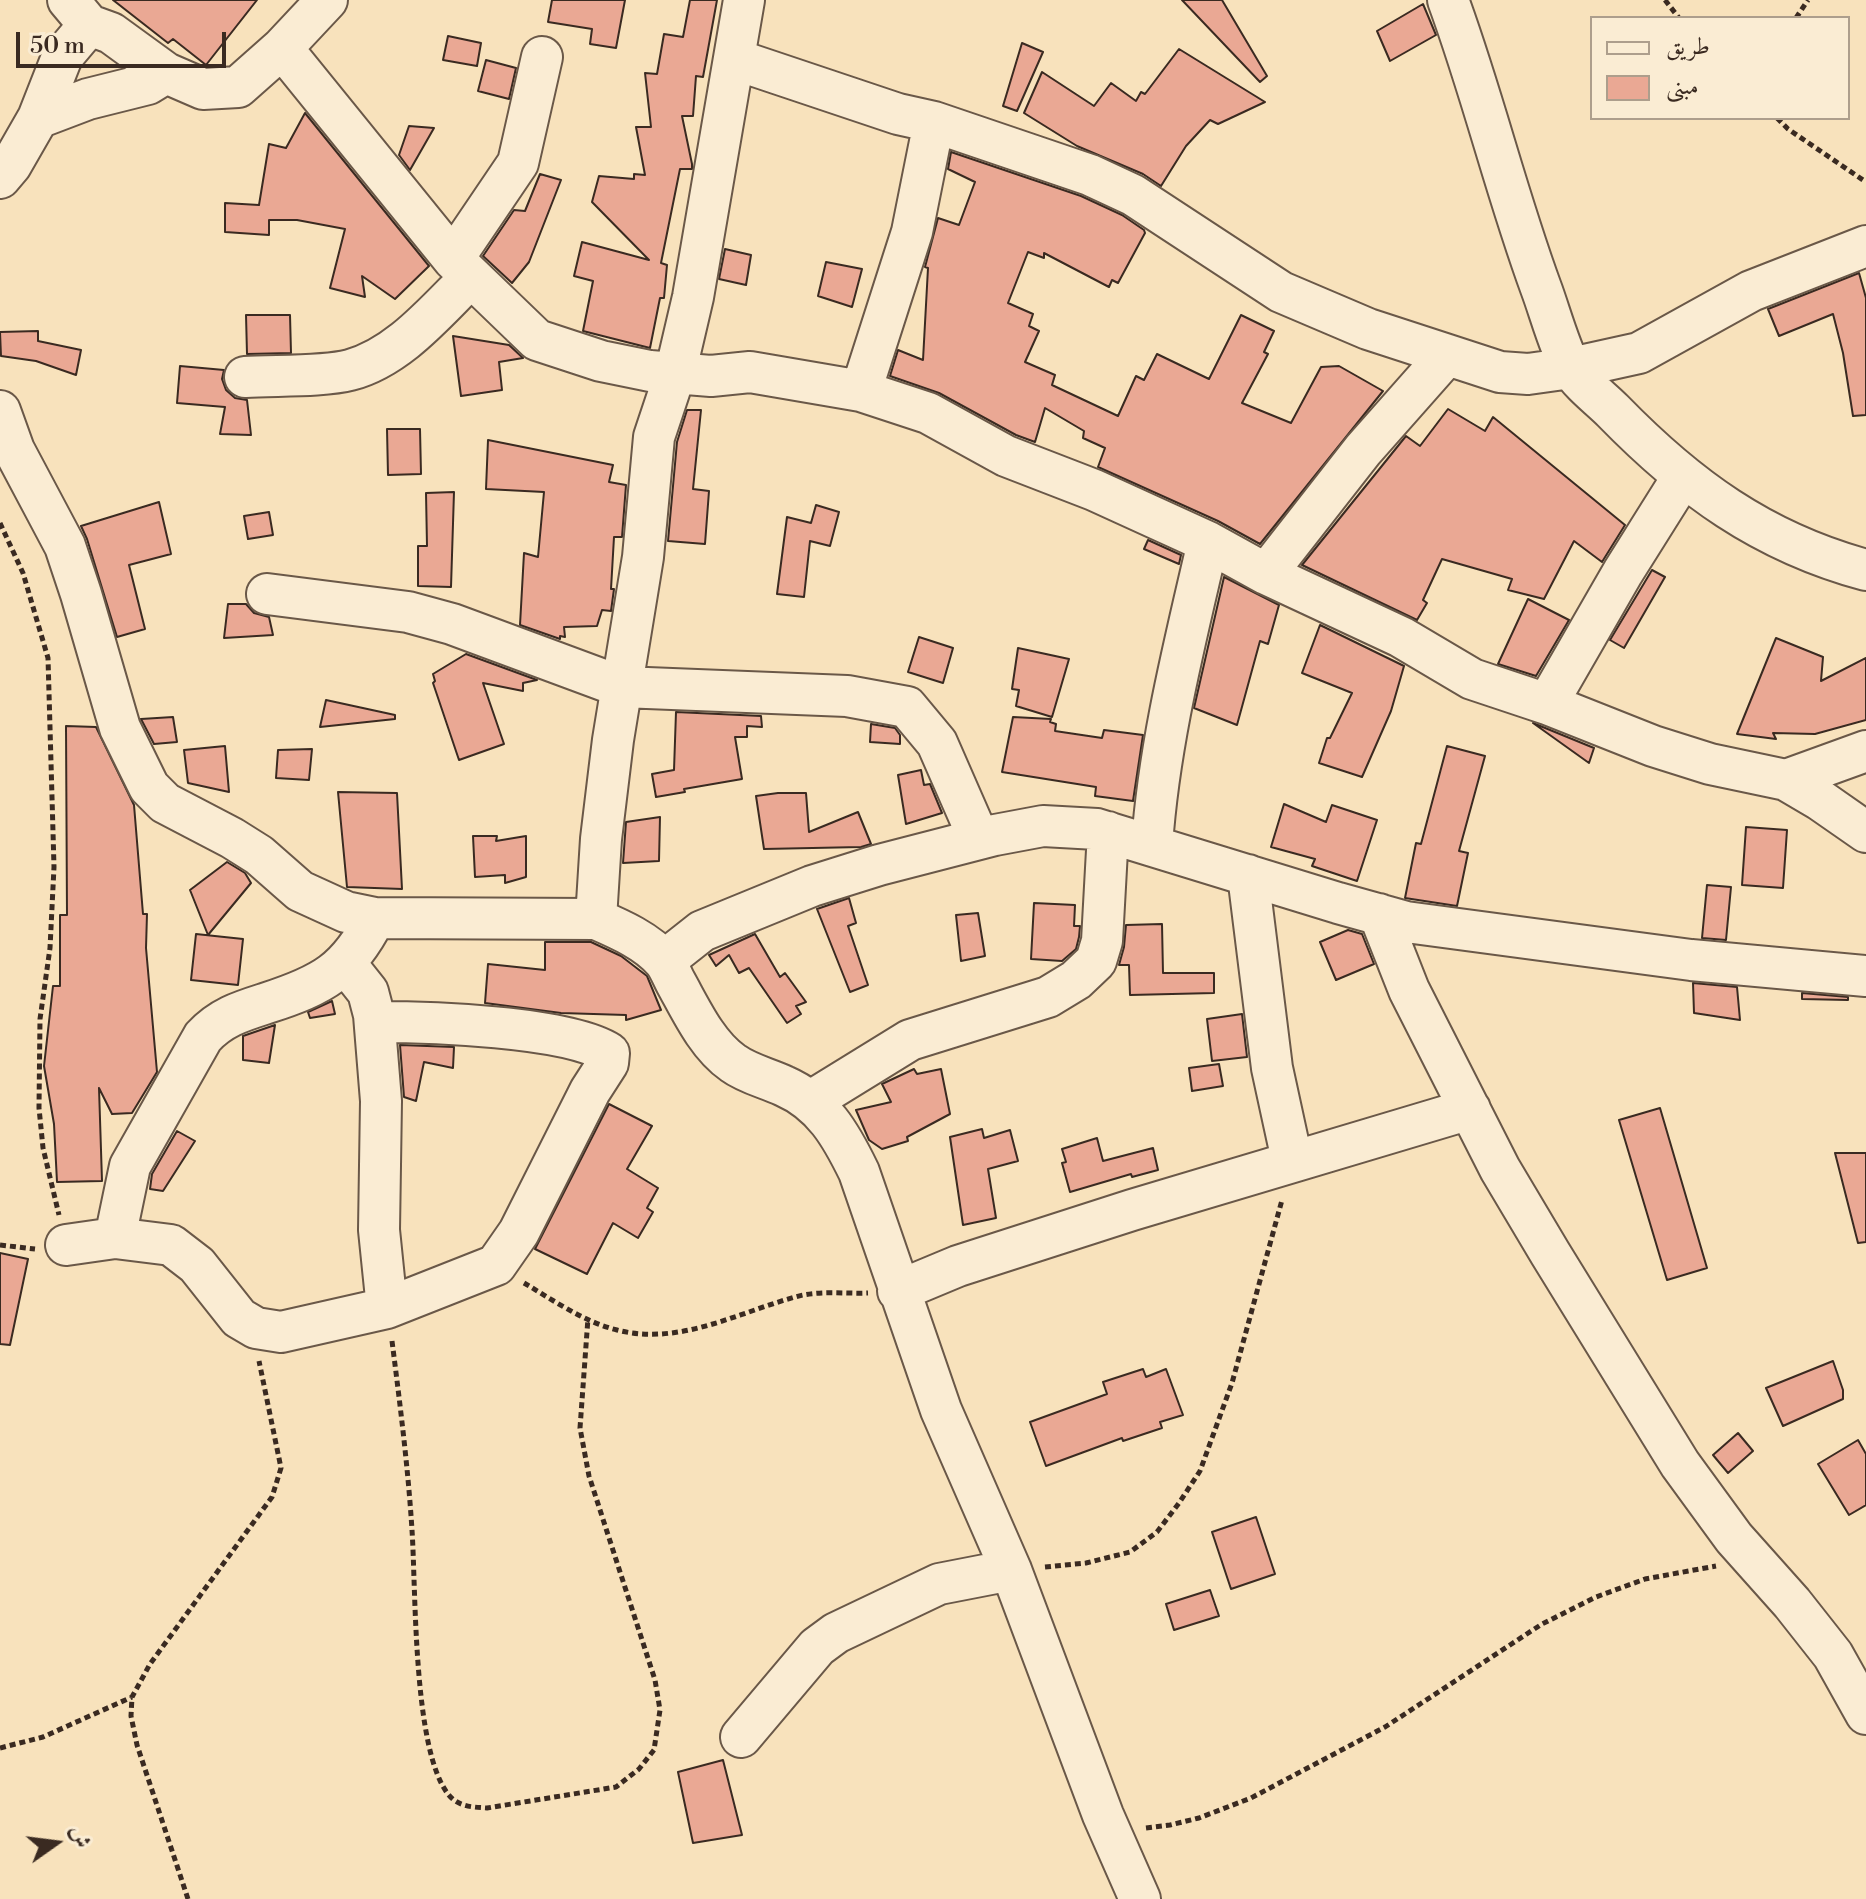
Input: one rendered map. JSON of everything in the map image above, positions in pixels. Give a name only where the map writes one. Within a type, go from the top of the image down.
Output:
[{"type":"street","points":[[0,178],[38,118],[79,13],[166,73],[203,89],[238,87],[282,48],[327,0]]},
{"type":"street","points":[[596,919],[601,839],[643,557],[654,437],[675,374],[693,297],[744,0]]},
{"type":"street","points":[[1448,0],[1465,45],[1523,239],[1571,368],[1646,446],[1682,478],[1758,528],[1800,549],[1866,570]]},
{"type":"street","points":[[282,48],[462,268],[537,340],[601,361],[675,374],[711,376],[750,372],[861,391],[928,413],[1006,456],[1094,490],[1208,542],[1266,574],[1401,637],[1472,679],[1547,704],[1653,746],[1710,764],[1786,780],[1866,832]]},
{"type":"street","points":[[245,377],[347,371],[370,363],[407,339],[462,268],[518,163],[542,57]]},
{"type":"street","points":[[734,59],[1090,175],[1133,195],[1281,292],[1368,329],[1500,372],[1528,374],[1639,353],[1751,291],[1866,246]]},
{"type":"street","points":[[38,118],[88,99],[148,84],[166,73]]},
{"type":"street","points":[[861,391],[912,232],[934,122]]},
{"type":"street","points":[[1266,574],[1363,450],[1447,355]]},
{"type":"street","points":[[0,411],[14,450],[65,546],[120,728],[149,787],[165,803],[246,846],[300,891],[335,908],[375,918],[596,919],[622,931],[664,961],[695,1017],[732,1063],[811,1101],[831,1121],[859,1172],[941,1410],[1011,1570],[1103,1815],[1140,1899]]},
{"type":"street","points":[[1547,704],[1623,572],[1682,478]]},
{"type":"street","points":[[1152,845],[1176,683],[1208,542]]},
{"type":"street","points":[[267,594],[408,612],[452,624],[622,687],[847,696],[907,707],[937,743],[979,839]]},
{"type":"street","points":[[1786,780],[1866,751]]},
{"type":"street","points":[[664,961],[702,931],[812,886],[909,856],[979,839],[1043,826],[1075,826],[1108,832],[1406,922],[1691,960],[1866,976]]},
{"type":"street","points":[[811,1101],[910,1040],[1048,997],[1076,980],[1096,961],[1102,941],[1108,832]]},
{"type":"street","points":[[1248,875],[1272,1068],[1292,1160]]},
{"type":"street","points":[[1379,914],[1409,990],[1500,1169],[1650,1417],[1698,1489],[1833,1655],[1866,1714]]},
{"type":"street","points":[[115,1238],[130,1166],[203,1037],[231,1014],[310,987],[345,963],[361,945],[375,918]]},
{"type":"street","points":[[345,963],[368,992],[375,1022],[381,1101],[379,1230],[387,1308]]},
{"type":"street","points":[[66,1245],[115,1238],[171,1245],[197,1265],[239,1318],[256,1328],[281,1332],[387,1308],[496,1265],[519,1232],[590,1091],[608,1063],[609,1053],[572,1040],[508,1030],[375,1022]]},
{"type":"street","points":[[898,1291],[958,1266],[1292,1160],[1470,1109]]},
{"type":"street","points":[[741,1737],[817,1647],[836,1633],[939,1584],[1011,1570]]},
{"type":"path","points":[[1665,0],[1677,16]]},
{"type":"path","points":[[1779,120],[1866,182]]},
{"type":"path","points":[[0,523],[23,573],[48,658],[54,867],[50,948],[40,1019],[39,1108],[43,1148],[66,1245]]},
{"type":"path","points":[[1011,1570],[1086,1563],[1130,1552],[1157,1532],[1179,1503],[1200,1471],[1232,1383],[1292,1160]]},
{"type":"path","points":[[496,1265],[588,1318],[617,1330],[655,1334],[709,1327],[798,1296],[898,1291]]},
{"type":"path","points":[[387,1308],[406,1463],[424,1729],[449,1796],[466,1807],[487,1808],[616,1787],[639,1769],[654,1750],[660,1710],[655,1680],[589,1476],[580,1428],[588,1318]]},
{"type":"path","points":[[188,1899],[137,1745],[131,1716],[132,1697],[150,1664],[272,1497],[278,1482],[281,1468],[279,1452],[261,1379],[256,1328]]},
{"type":"path","points":[[1103,1815],[1145,1828],[1158,1827],[1199,1818],[1251,1798],[1385,1727],[1542,1624],[1596,1597],[1645,1579],[1754,1561]]},
{"type":"path","points":[[0,1748],[43,1737],[132,1697]]},
{"type":"building","points":[[113,0],[257,0],[206,65],[173,39],[168,43]]},
{"type":"building","points":[[552,0],[625,0],[616,48],[590,44],[592,29],[548,22]]},
{"type":"building","points":[[690,0],[717,0],[703,77],[696,76],[693,116],[682,116],[692,169],[680,169],[661,263],[667,265],[664,298],[660,298],[650,348],[583,331],[593,281],[574,276],[582,242],[649,260],[592,202],[599,176],[634,179],[634,174],[645,175],[636,127],[651,127],[645,73],[657,74],[664,34],[683,37]]},
{"type":"building","points":[[1182,0],[1222,0],[1267,76],[1260,82]]},
{"type":"building","points":[[1423,4],[1436,35],[1390,61],[1377,31]]},
{"type":"building","points":[[448,36],[481,43],[477,66],[443,60]]},
{"type":"building","points":[[1022,43],[1043,52],[1017,111],[1003,106]]},
{"type":"building","points":[[1179,49],[1265,102],[1218,124],[1210,120],[1186,146],[1161,186],[1143,174],[1077,146],[1024,113],[1042,72],[1094,106],[1111,83],[1136,101],[1141,92],[1145,94]]},
{"type":"building","points":[[486,60],[516,68],[509,99],[478,91]]},
{"type":"building","points":[[305,113],[429,266],[395,299],[362,276],[365,297],[330,288],[345,229],[297,220],[269,220],[269,235],[225,232],[225,203],[259,205],[269,144],[286,148]]},
{"type":"building","points":[[409,126],[434,128],[410,170],[399,155]]},
{"type":"building","points":[[951,152],[1081,196],[1122,215],[1144,230],[1118,283],[1112,280],[1109,287],[1044,253],[1044,258],[1028,252],[1008,303],[1033,314],[1029,326],[1039,331],[1025,362],[1055,375],[1052,385],[1118,416],[1136,376],[1144,380],[1157,354],[1209,379],[1241,315],[1274,331],[1264,352],[1268,354],[1242,403],[1291,423],[1321,367],[1339,366],[1383,391],[1260,544],[1218,521],[1098,467],[1105,448],[1083,438],[1084,431],[1045,408],[1035,442],[1016,435],[939,393],[890,376],[898,350],[923,360],[928,268],[925,267],[938,218],[959,225],[975,182],[948,169]]},
{"type":"building","points":[[540,174],[561,180],[529,262],[512,283],[483,256],[514,210],[525,211]]},
{"type":"building","points":[[725,249],[751,255],[746,285],[719,279]]},
{"type":"building","points":[[826,262],[862,269],[852,307],[818,296]]},
{"type":"building","points":[[1859,273],[1866,298],[1866,415],[1853,416],[1833,314],[1779,336],[1768,309]]},
{"type":"building","points":[[246,315],[290,315],[291,353],[247,354]]},
{"type":"building","points":[[38,331],[38,341],[81,350],[76,375],[36,361],[1,356],[0,332]]},
{"type":"building","points":[[453,336],[509,345],[523,358],[499,362],[502,390],[461,396]]},
{"type":"building","points":[[180,366],[224,370],[222,379],[226,390],[235,398],[247,400],[251,435],[220,434],[225,407],[177,403]]},
{"type":"building","points":[[1448,409],[1485,431],[1493,417],[1625,525],[1602,562],[1574,541],[1544,599],[1508,590],[1512,579],[1442,559],[1423,600],[1427,603],[1417,620],[1302,565],[1406,436],[1420,446]]},
{"type":"building","points":[[687,410],[701,410],[693,489],[709,491],[705,544],[668,541],[677,442]]},
{"type":"building","points":[[387,429],[420,429],[421,474],[388,475]]},
{"type":"building","points":[[488,440],[613,465],[609,482],[626,485],[622,537],[614,537],[611,611],[602,610],[597,626],[564,627],[565,637],[560,636],[560,639],[520,625],[524,553],[538,557],[544,492],[486,489]]},
{"type":"building","points":[[454,492],[451,587],[418,586],[418,546],[427,546],[426,493]]},
{"type":"building","points":[[159,502],[171,554],[129,565],[145,629],[117,637],[81,526]]},
{"type":"building","points":[[816,505],[839,512],[830,546],[810,541],[804,597],[777,594],[787,517],[811,523]]},
{"type":"building","points":[[269,512],[273,535],[248,539],[244,516]]},
{"type":"building","points":[[1148,540],[1181,555],[1179,564],[1144,549]]},
{"type":"building","points":[[1652,570],[1665,577],[1624,648],[1610,640]]},
{"type":"building","points":[[1224,577],[1279,605],[1268,644],[1260,641],[1237,725],[1194,708]]},
{"type":"building","points":[[1528,599],[1569,620],[1536,676],[1498,664]]},
{"type":"building","points":[[228,604],[246,604],[254,613],[269,617],[273,635],[224,638]]},
{"type":"building","points":[[1320,625],[1404,666],[1391,711],[1362,777],[1319,763],[1327,738],[1330,738],[1352,693],[1302,673]]},
{"type":"building","points":[[919,637],[953,648],[943,683],[908,672]]},
{"type":"building","points":[[1776,638],[1823,657],[1821,681],[1866,658],[1866,720],[1815,734],[1773,733],[1776,739],[1737,734]]},
{"type":"building","points":[[1018,648],[1069,659],[1052,717],[1016,706],[1019,690],[1012,689]]},
{"type":"building","points":[[466,654],[537,680],[523,683],[523,691],[483,683],[504,744],[459,760],[433,683],[433,674]]},
{"type":"building","points":[[326,700],[395,715],[395,719],[320,727]]},
{"type":"building","points":[[676,712],[761,716],[762,727],[747,726],[747,737],[735,737],[742,779],[656,797],[652,774],[674,770]]},
{"type":"building","points":[[173,717],[177,742],[154,744],[141,719]]},
{"type":"building","points":[[1013,717],[1051,719],[1050,722],[1056,724],[1055,731],[1102,738],[1104,730],[1143,735],[1133,801],[1095,796],[1096,787],[1002,772]]},
{"type":"building","points":[[1533,723],[1594,748],[1589,763]]},
{"type":"building","points":[[871,724],[895,728],[900,735],[900,744],[870,742]]},
{"type":"building","points":[[66,726],[96,727],[134,805],[143,914],[147,914],[146,948],[157,1072],[132,1113],[112,1114],[99,1088],[102,1181],[57,1182],[54,1124],[44,1066],[53,986],[60,986],[60,915],[67,915]]},
{"type":"building","points":[[225,746],[229,792],[188,783],[184,750]]},
{"type":"building","points":[[1447,746],[1485,756],[1459,851],[1468,853],[1457,906],[1405,898],[1416,843],[1421,844]]},
{"type":"building","points":[[312,749],[309,780],[276,778],[278,750]]},
{"type":"building","points":[[921,770],[924,785],[930,784],[942,813],[906,824],[898,775]]},
{"type":"building","points":[[338,792],[397,793],[402,889],[347,887]]},
{"type":"building","points":[[806,793],[809,832],[858,812],[871,844],[861,847],[764,849],[756,796]]},
{"type":"building","points":[[1284,804],[1326,822],[1332,805],[1377,820],[1357,881],[1312,866],[1315,859],[1271,847]]},
{"type":"building","points":[[660,817],[659,861],[623,863],[626,822]]},
{"type":"building","points":[[1746,827],[1787,830],[1783,888],[1742,885]]},
{"type":"building","points":[[473,836],[497,836],[496,841],[526,836],[526,877],[505,883],[505,875],[475,877]]},
{"type":"building","points":[[227,862],[245,873],[251,883],[208,935],[190,890]]},
{"type":"building","points":[[1707,885],[1731,887],[1726,940],[1702,938]]},
{"type":"building","points":[[849,898],[856,923],[848,926],[868,985],[850,992],[817,909]]},
{"type":"building","points":[[1034,903],[1075,905],[1074,926],[1080,926],[1079,937],[1076,949],[1062,961],[1031,959]]},
{"type":"building","points":[[978,913],[985,956],[961,961],[956,915]]},
{"type":"building","points":[[1162,924],[1163,973],[1214,973],[1214,993],[1130,995],[1129,965],[1119,965],[1126,925]]},
{"type":"building","points":[[1348,930],[1362,934],[1374,964],[1336,980],[1320,942]]},
{"type":"building","points":[[196,934],[243,939],[238,985],[191,980]]},
{"type":"building","points":[[755,934],[780,977],[785,973],[806,1002],[796,1006],[801,1014],[787,1023],[749,968],[739,973],[729,955],[716,966],[709,955]]},
{"type":"building","points":[[545,942],[591,942],[621,956],[647,976],[661,1010],[626,1020],[626,1015],[561,1013],[485,1003],[488,964],[545,970]]},
{"type":"building","points":[[1693,983],[1737,987],[1740,1020],[1694,1013]]},
{"type":"building","points":[[1802,993],[1848,997],[1848,1000],[1802,999]]},
{"type":"building","points":[[332,1001],[335,1014],[310,1018],[308,1012]]},
{"type":"building","points":[[1242,1014],[1247,1057],[1212,1061],[1207,1019]]},
{"type":"building","points":[[275,1025],[269,1063],[243,1060],[243,1036]]},
{"type":"building","points":[[400,1045],[454,1047],[453,1068],[424,1062],[416,1101],[404,1097]]},
{"type":"building","points":[[1219,1064],[1223,1086],[1192,1091],[1189,1068]]},
{"type":"building","points":[[914,1069],[917,1074],[941,1069],[950,1114],[907,1137],[908,1141],[882,1149],[869,1140],[856,1110],[891,1102],[882,1084]]},
{"type":"building","points":[[609,1104],[652,1126],[627,1169],[658,1188],[647,1208],[653,1212],[638,1238],[613,1223],[587,1274],[535,1249]]},
{"type":"building","points":[[1660,1108],[1707,1268],[1667,1280],[1619,1120]]},
{"type":"building","points":[[982,1129],[984,1138],[1010,1130],[1018,1161],[988,1169],[996,1218],[963,1225],[950,1137]]},
{"type":"building","points":[[177,1131],[195,1141],[163,1191],[150,1189],[152,1174]]},
{"type":"building","points":[[1097,1138],[1103,1161],[1153,1148],[1158,1170],[1132,1177],[1131,1174],[1070,1192],[1062,1163],[1066,1162],[1062,1149]]},
{"type":"building","points":[[1835,1153],[1866,1153],[1866,1242],[1858,1243]]},
{"type":"building","points":[[0,1253],[28,1259],[10,1345],[0,1344]]},
{"type":"building","points":[[1833,1361],[1843,1399],[1783,1426],[1766,1388]]},
{"type":"building","points":[[1143,1369],[1146,1377],[1166,1369],[1183,1415],[1160,1422],[1162,1428],[1123,1441],[1122,1438],[1046,1466],[1030,1422],[1107,1394],[1103,1382]]},
{"type":"building","points":[[1738,1433],[1753,1451],[1728,1473],[1713,1455]]},
{"type":"building","points":[[1858,1440],[1866,1454],[1866,1505],[1849,1515],[1818,1464]]},
{"type":"building","points":[[1256,1517],[1275,1574],[1231,1589],[1212,1532]]},
{"type":"building","points":[[1210,1590],[1219,1616],[1174,1630],[1166,1604]]},
{"type":"building","points":[[723,1760],[742,1835],[693,1843],[678,1772]]}]
